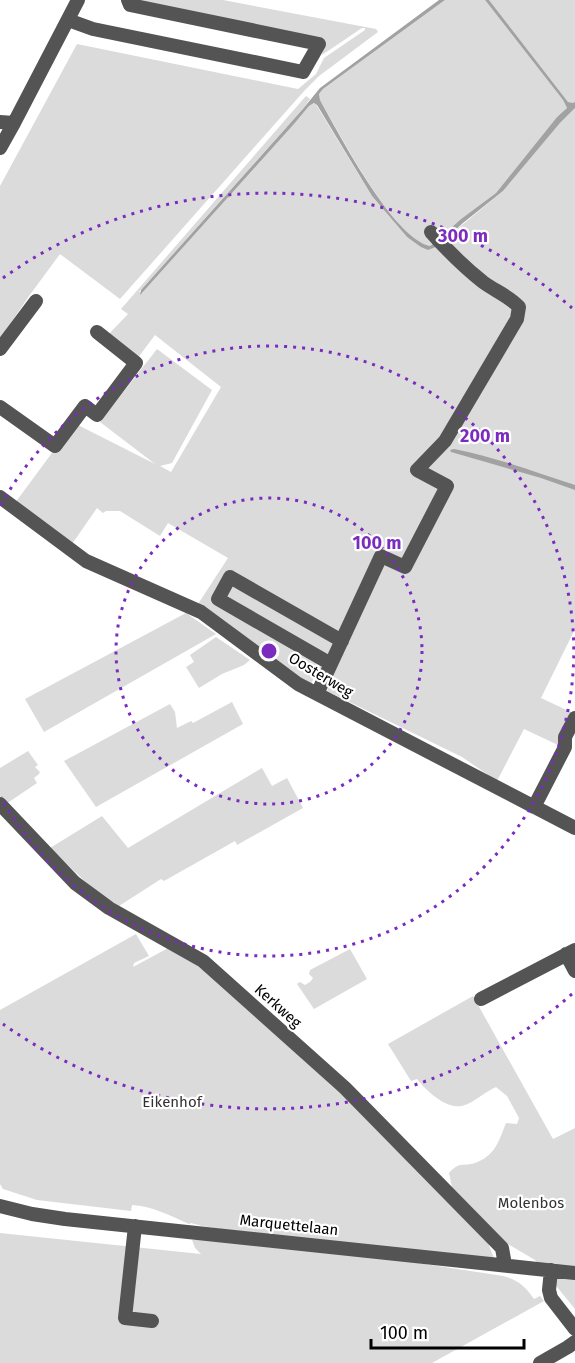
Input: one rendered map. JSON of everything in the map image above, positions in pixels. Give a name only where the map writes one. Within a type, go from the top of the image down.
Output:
[{"type":"street","points":[[0,148],[7,122],[78,0]]},
{"type":"street","points":[[68,20],[93,29],[303,72],[319,44],[130,5],[128,0]]},
{"type":"street","points":[[317,694],[381,556],[405,567],[447,486],[417,470],[445,441],[518,319],[519,307],[514,302],[484,282],[436,238]]},
{"type":"street","points":[[0,349],[36,301]]},
{"type":"street","points":[[0,407],[55,446],[85,406],[97,415],[136,363],[97,332]]},
{"type":"street","name":"Oosterweg","points":[[0,497],[86,561],[201,612],[298,684],[575,828]]},
{"type":"street","points":[[331,664],[218,599],[230,577],[342,641]]},
{"type":"street","points":[[534,807],[565,747],[565,737],[575,718]]},
{"type":"street","name":"Kerkweg","points":[[0,804],[75,883],[109,908],[203,961],[345,1088],[502,1248],[505,1265]]},
{"type":"street","points":[[481,999],[571,952],[575,971]]},
{"type":"street","name":"Marquettelaan","points":[[0,1206],[65,1220],[575,1272]]},
{"type":"street","points":[[135,1226],[125,1318],[152,1321]]},
{"type":"street","points":[[551,1270],[550,1298],[575,1329]]},
{"type":"street","points":[[540,1363],[575,1342]]},
{"type":"green space","points":[[134,0],[223,0],[376,29],[378,32],[319,76],[305,90],[120,299],[60,254],[0,339],[0,186],[77,44],[298,89],[316,74],[324,58],[365,30],[362,28],[322,55],[325,43]]},
{"type":"green space","points":[[445,0],[485,0],[567,108],[557,117],[496,193],[430,246],[415,239],[384,205],[354,159],[320,100],[319,94]]},
{"type":"green space","points":[[489,0],[575,0],[575,102],[573,104],[568,102]]},
{"type":"green space","points":[[306,96],[310,99],[302,110],[139,292],[142,293],[309,106],[315,103],[372,196],[407,237],[428,250],[444,240],[503,191],[575,108],[575,629],[541,698],[573,713],[558,745],[524,729],[497,781],[462,757],[327,691],[334,676],[318,669],[311,684],[295,676],[198,604],[228,558],[168,523],[160,536],[120,511],[103,513],[97,508],[72,544],[15,503],[74,423],[155,464],[100,422],[157,349],[212,390],[172,463],[160,466],[171,472],[221,387],[155,335],[137,359],[108,335],[128,314],[121,309]]},
{"type":"green space","points":[[186,613],[216,634],[44,732],[25,699]]},
{"type":"green space","points":[[216,637],[250,660],[199,688],[186,667],[194,662],[190,655]]},
{"type":"green space","points":[[232,702],[243,724],[96,807],[64,761],[170,704],[175,712],[177,728],[191,721],[193,723]]},
{"type":"green space","points":[[28,751],[38,765],[35,767],[40,772],[34,778],[37,783],[9,802],[5,802],[0,796],[0,768]]},
{"type":"green space","points":[[262,768],[272,786],[287,778],[303,808],[237,845],[235,841],[164,881],[161,879],[119,906],[94,890],[50,848],[102,816],[128,848]]},
{"type":"green space","name":"Eikenhof","points":[[136,934],[149,956],[134,963],[133,967],[170,947],[194,961],[336,1088],[488,1243],[494,1258],[247,1233],[189,1224],[147,1207],[132,1205],[131,1211],[37,1200],[3,1189],[0,1184],[0,1010]]},
{"type":"green space","points":[[350,949],[367,979],[314,1009],[297,984],[300,982],[305,985],[310,982],[313,978],[309,974],[310,970]]},
{"type":"green space","name":"Molenbos","points":[[473,996],[553,1139],[575,1128],[575,1309],[535,1260],[508,1244],[452,1187],[449,1173],[453,1169],[482,1160],[492,1152],[506,1123],[517,1124],[519,1118],[507,1096],[496,1087],[466,1105],[449,1105],[431,1094],[417,1079],[411,1081],[388,1044]]},
{"type":"green space","points":[[0,1233],[201,1254],[195,1248],[192,1240],[204,1239],[392,1259],[503,1276],[521,1284],[534,1299],[540,1296],[544,1301],[432,1363],[0,1363]]},
{"type":"shaded area","points":[[439,0],[445,0],[323,89],[319,94],[320,100],[353,159],[384,205],[415,239],[430,246],[496,193],[557,117],[567,108],[485,0],[489,0],[568,102],[575,102],[575,108],[503,191],[438,246],[428,250],[421,247],[407,237],[372,196],[314,103],[140,295],[141,290],[320,88]]},
{"type":"shaded area","points":[[450,450],[500,460],[575,485],[575,490],[451,452]]}]
